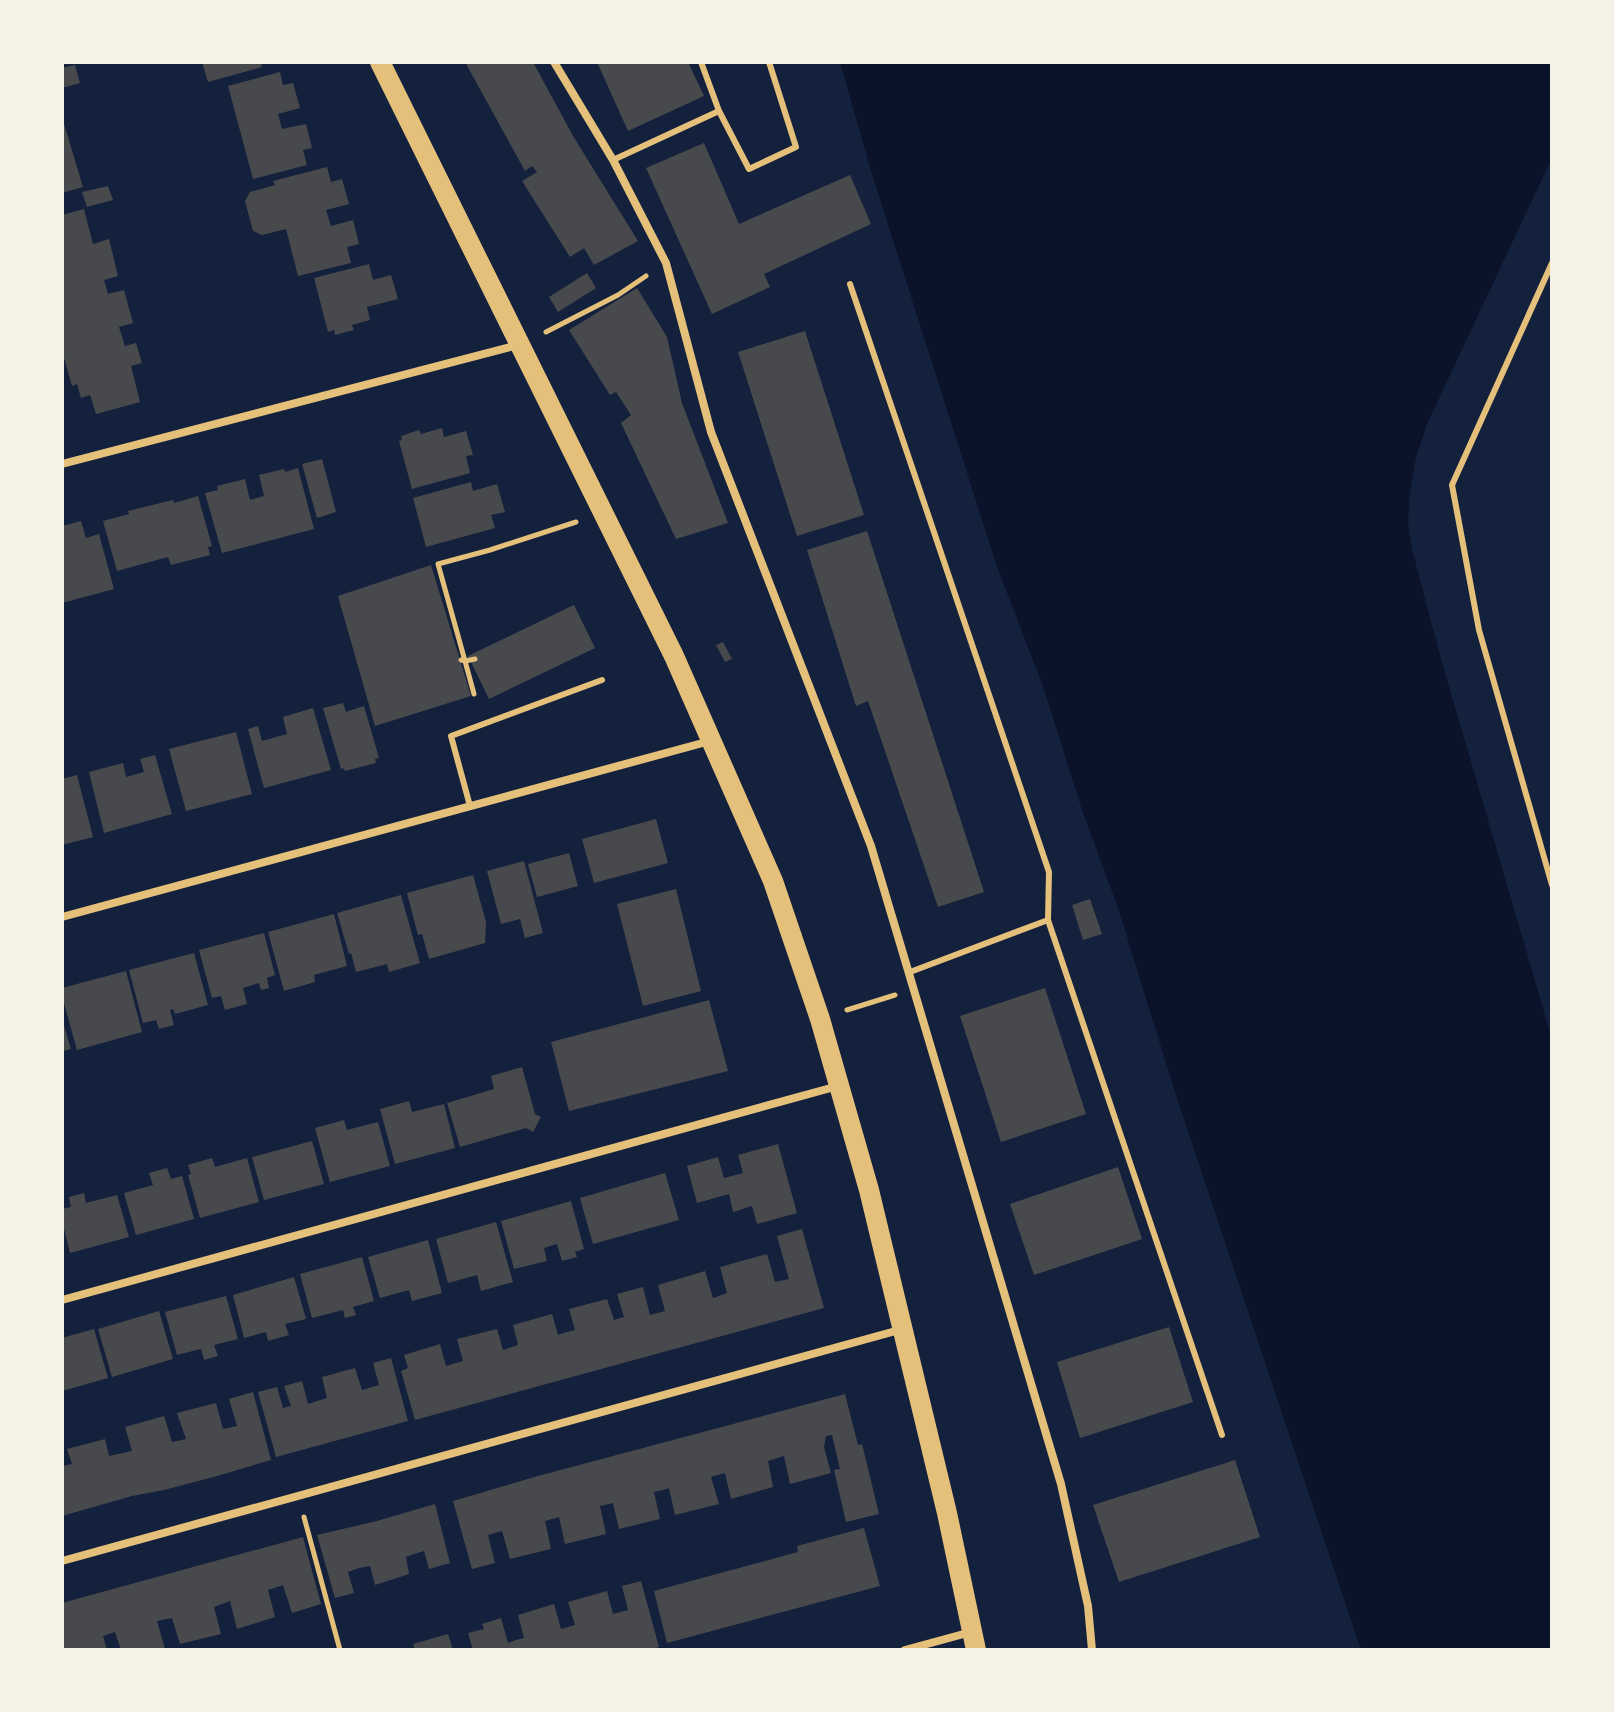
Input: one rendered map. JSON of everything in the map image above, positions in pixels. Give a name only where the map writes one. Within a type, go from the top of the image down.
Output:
[{"type":"main road","points":[[380,62],[713,740],[773,881],[820,1019],[869,1190],[947,1513],[974,1641]]},
{"type":"street","points":[[554,62],[613,160],[666,263],[711,432],[871,846],[1061,1484],[1088,1606],[1092,1650]]},
{"type":"street","points":[[62,464],[519,345]]},
{"type":"street","points":[[62,917],[713,740]]},
{"type":"street","points":[[62,1300],[839,1085]]},
{"type":"street","points":[[62,1561],[903,1329]]},
{"type":"street","points":[[905,1650],[974,1641]]},
{"type":"lane","points":[[701,62],[719,111],[749,169],[796,147],[769,62]]},
{"type":"lane","points":[[613,160],[719,111]]},
{"type":"lane","points":[[1552,263],[1452,485],[1479,630],[1552,885]]},
{"type":"lane","points":[[850,284],[1049,872],[1048,920],[1222,1435]]},
{"type":"lane","points":[[470,806],[451,736],[602,680]]},
{"type":"lane","points":[[910,972],[1048,920]]},
{"type":"path","points":[[519,345],[618,295],[666,263]]},
{"type":"path","points":[[474,694],[438,564],[549,531]]},
{"type":"path","points":[[463,661],[475,659]]},
{"type":"path","points":[[820,1019],[901,994]]},
{"type":"path","points":[[298,1497],[340,1650]]},
{"type":"water","points":[[840,62],[1552,62],[1552,158],[1427,424],[1416,457],[1408,521],[1412,549],[1441,659],[1552,1039],[1552,1650],[1361,1650],[1174,1089],[1118,908],[1082,810],[1043,686],[997,567],[871,171]]},
{"type":"building","points":[[202,62],[261,62],[262,67],[208,82]]},
{"type":"building","points":[[465,62],[533,62],[573,136],[638,241],[594,265],[584,248],[570,257],[522,181],[537,172],[532,166],[525,171]]},
{"type":"building","points":[[597,62],[688,62],[704,96],[628,131]]},
{"type":"building","points":[[75,65],[80,83],[62,88],[62,68]]},
{"type":"building","points":[[280,72],[283,85],[293,83],[300,108],[278,114],[282,129],[306,124],[312,148],[303,150],[307,165],[253,179],[228,86]]},
{"type":"building","points":[[62,117],[83,187],[62,193]]},
{"type":"building","points":[[704,143],[739,224],[850,175],[871,224],[764,274],[770,287],[712,314],[646,168]]},
{"type":"building","points":[[327,167],[331,182],[342,179],[349,204],[326,210],[331,226],[353,220],[359,244],[347,247],[351,263],[298,276],[286,229],[262,235],[253,231],[245,201],[250,192],[275,185],[273,181]]},
{"type":"building","points":[[108,186],[113,200],[87,207],[82,192]]},
{"type":"building","points":[[84,209],[93,244],[109,239],[118,276],[104,280],[108,294],[124,290],[133,323],[119,327],[125,346],[136,343],[142,363],[131,366],[140,402],[96,414],[90,395],[81,398],[77,384],[72,386],[62,351],[62,215]]},
{"type":"building","points":[[369,264],[373,280],[391,275],[398,299],[367,307],[370,320],[352,325],[354,330],[335,335],[334,330],[328,332],[314,278]]},
{"type":"building","points":[[587,273],[596,288],[558,312],[549,297]]},
{"type":"building","points":[[637,288],[667,337],[682,403],[728,523],[676,539],[621,423],[631,415],[616,392],[610,395],[569,330]]},
{"type":"building","points":[[805,331],[864,515],[797,536],[738,352]]},
{"type":"building","points":[[442,428],[444,437],[466,431],[473,455],[466,456],[470,473],[412,489],[399,441],[402,440],[401,436],[419,430],[421,434]]},
{"type":"building","points":[[322,459],[336,512],[317,518],[302,464]]},
{"type":"building","points":[[298,468],[314,529],[222,553],[205,493],[218,490],[217,486],[245,479],[250,500],[264,496],[259,475]]},
{"type":"building","points":[[471,482],[473,491],[497,484],[505,512],[491,515],[495,528],[426,547],[413,498]]},
{"type":"building","points":[[198,496],[212,546],[208,547],[210,555],[171,565],[168,557],[117,571],[103,521],[129,514],[128,511]]},
{"type":"building","points":[[81,521],[86,538],[99,534],[114,589],[62,603],[62,526]]},
{"type":"building","points":[[867,531],[984,892],[938,907],[868,701],[856,706],[807,550]]},
{"type":"building","points":[[431,565],[471,696],[375,726],[338,596]]},
{"type":"building","points":[[574,605],[595,648],[489,699],[468,656]]},
{"type":"building","points":[[723,642],[732,659],[725,662],[716,645]]},
{"type":"building","points":[[343,703],[346,712],[364,706],[379,758],[375,759],[376,763],[345,771],[341,769],[323,708]]},
{"type":"building","points":[[313,708],[331,770],[264,788],[248,729],[258,726],[262,741],[287,734],[283,717]]},
{"type":"building","points":[[236,732],[252,794],[186,811],[169,749]]},
{"type":"building","points":[[155,755],[172,814],[104,833],[89,772],[123,763],[126,777],[144,772],[140,759]]},
{"type":"building","points":[[77,775],[93,837],[62,845],[62,779]]},
{"type":"building","points":[[656,819],[668,863],[594,883],[582,839]]},
{"type":"building","points":[[569,853],[578,886],[537,897],[528,864]]},
{"type":"building","points":[[524,861],[543,933],[525,938],[520,919],[501,924],[487,871]]},
{"type":"building","points":[[473,875],[486,922],[485,943],[429,959],[422,934],[418,935],[407,893]]},
{"type":"building","points":[[676,889],[701,991],[643,1006],[617,904]]},
{"type":"building","points":[[401,895],[420,963],[389,972],[387,964],[356,972],[337,913]]},
{"type":"building","points":[[1090,899],[1102,934],[1083,940],[1072,905]]},
{"type":"building","points":[[334,914],[347,966],[314,975],[315,982],[284,991],[268,932]]},
{"type":"building","points":[[264,933],[275,975],[267,978],[269,988],[261,990],[259,983],[243,988],[247,1004],[225,1010],[221,996],[212,998],[199,950]]},
{"type":"building","points":[[194,953],[208,1005],[175,1014],[173,1009],[170,1010],[174,1025],[159,1029],[156,1020],[143,1023],[129,970]]},
{"type":"building","points":[[126,971],[142,1032],[77,1050],[62,988]]},
{"type":"building","points":[[1045,988],[1086,1114],[1001,1142],[960,1016]]},
{"type":"building","points":[[709,1000],[728,1071],[569,1111],[551,1042]]},
{"type":"building","points":[[62,1019],[71,1049],[62,1051]]},
{"type":"building","points":[[522,1067],[535,1114],[541,1117],[533,1132],[526,1128],[460,1147],[447,1103],[494,1089],[491,1076]]},
{"type":"building","points":[[409,1101],[412,1112],[444,1104],[455,1148],[395,1164],[380,1109]]},
{"type":"building","points":[[344,1120],[347,1130],[378,1122],[390,1166],[330,1182],[315,1128]]},
{"type":"building","points":[[312,1141],[324,1184],[264,1200],[252,1157]]},
{"type":"building","points":[[778,1144],[797,1213],[757,1224],[752,1206],[733,1212],[729,1194],[697,1203],[687,1166],[718,1157],[724,1178],[743,1173],[738,1155]]},
{"type":"building","points":[[212,1158],[215,1167],[247,1158],[259,1202],[200,1218],[188,1165]]},
{"type":"building","points":[[1118,1167],[1142,1239],[1034,1275],[1010,1204]]},
{"type":"building","points":[[167,1168],[171,1179],[182,1176],[194,1219],[136,1235],[124,1193],[153,1185],[149,1173]]},
{"type":"building","points":[[665,1173],[679,1220],[593,1244],[580,1198]]},
{"type":"building","points":[[84,1193],[86,1203],[117,1195],[129,1237],[70,1253],[62,1209],[71,1207],[69,1197]]},
{"type":"building","points":[[571,1201],[584,1249],[575,1252],[577,1257],[562,1261],[557,1244],[544,1248],[547,1261],[514,1269],[501,1221]]},
{"type":"building","points":[[496,1222],[513,1282],[481,1291],[477,1275],[448,1283],[436,1239]]},
{"type":"building","points":[[802,1229],[824,1308],[415,1420],[401,1371],[408,1368],[404,1355],[440,1344],[446,1366],[463,1361],[457,1339],[497,1329],[503,1350],[518,1345],[513,1325],[552,1314],[558,1335],[575,1330],[569,1309],[607,1299],[614,1320],[624,1317],[617,1294],[643,1287],[650,1315],[665,1311],[658,1285],[705,1271],[713,1298],[727,1293],[720,1267],[767,1254],[775,1282],[789,1279],[777,1236]]},
{"type":"building","points":[[428,1240],[442,1293],[412,1301],[409,1290],[380,1298],[368,1257]]},
{"type":"building","points":[[362,1257],[374,1301],[353,1307],[356,1315],[345,1318],[343,1310],[312,1318],[300,1274]]},
{"type":"building","points":[[294,1277],[306,1319],[285,1324],[289,1335],[268,1341],[266,1332],[244,1338],[233,1295]]},
{"type":"building","points":[[226,1296],[238,1339],[214,1345],[218,1356],[204,1360],[201,1349],[177,1355],[165,1312]]},
{"type":"building","points":[[159,1311],[173,1359],[112,1377],[98,1329]]},
{"type":"building","points":[[1169,1327],[1193,1402],[1080,1438],[1057,1362]]},
{"type":"building","points":[[94,1329],[108,1378],[62,1391],[62,1338]]},
{"type":"building","points":[[391,1358],[408,1421],[276,1457],[258,1392],[277,1387],[283,1408],[291,1406],[284,1386],[302,1381],[308,1404],[327,1398],[322,1377],[355,1368],[362,1390],[379,1385],[373,1363]]},
{"type":"building","points":[[253,1392],[271,1460],[62,1516],[62,1466],[72,1464],[67,1449],[105,1439],[109,1456],[132,1451],[125,1427],[164,1416],[172,1442],[186,1439],[177,1413],[216,1403],[223,1429],[237,1426],[229,1399]]},
{"type":"building","points":[[845,1394],[858,1445],[862,1444],[879,1514],[846,1522],[834,1470],[840,1469],[832,1435],[826,1436],[824,1447],[831,1473],[790,1484],[784,1456],[768,1461],[773,1487],[731,1499],[725,1473],[711,1477],[719,1504],[675,1515],[669,1488],[654,1492],[660,1519],[619,1529],[613,1503],[600,1506],[606,1534],[565,1544],[559,1517],[545,1521],[551,1549],[510,1559],[502,1531],[488,1535],[495,1563],[472,1569],[453,1501]]},
{"type":"building","points":[[1235,1460],[1260,1537],[1119,1582],[1093,1505]]},
{"type":"building","points":[[435,1504],[450,1563],[429,1569],[424,1551],[406,1557],[409,1574],[375,1585],[370,1566],[359,1568],[348,1572],[354,1593],[335,1598],[317,1535]]},
{"type":"building","points":[[864,1528],[880,1586],[667,1643],[654,1591],[798,1552],[797,1546]]},
{"type":"building","points":[[303,1537],[321,1604],[292,1613],[283,1585],[268,1590],[275,1617],[237,1629],[230,1601],[214,1607],[221,1634],[180,1644],[172,1618],[157,1621],[165,1649],[121,1650],[115,1632],[103,1636],[107,1650],[62,1650],[62,1603]]},
{"type":"building","points":[[641,1581],[659,1647],[649,1650],[473,1650],[468,1633],[484,1629],[482,1624],[501,1618],[508,1643],[524,1638],[518,1615],[554,1604],[561,1629],[575,1625],[568,1602],[607,1591],[613,1614],[628,1610],[622,1586]]},
{"type":"building","points":[[448,1634],[453,1650],[415,1650],[413,1644]]}]
